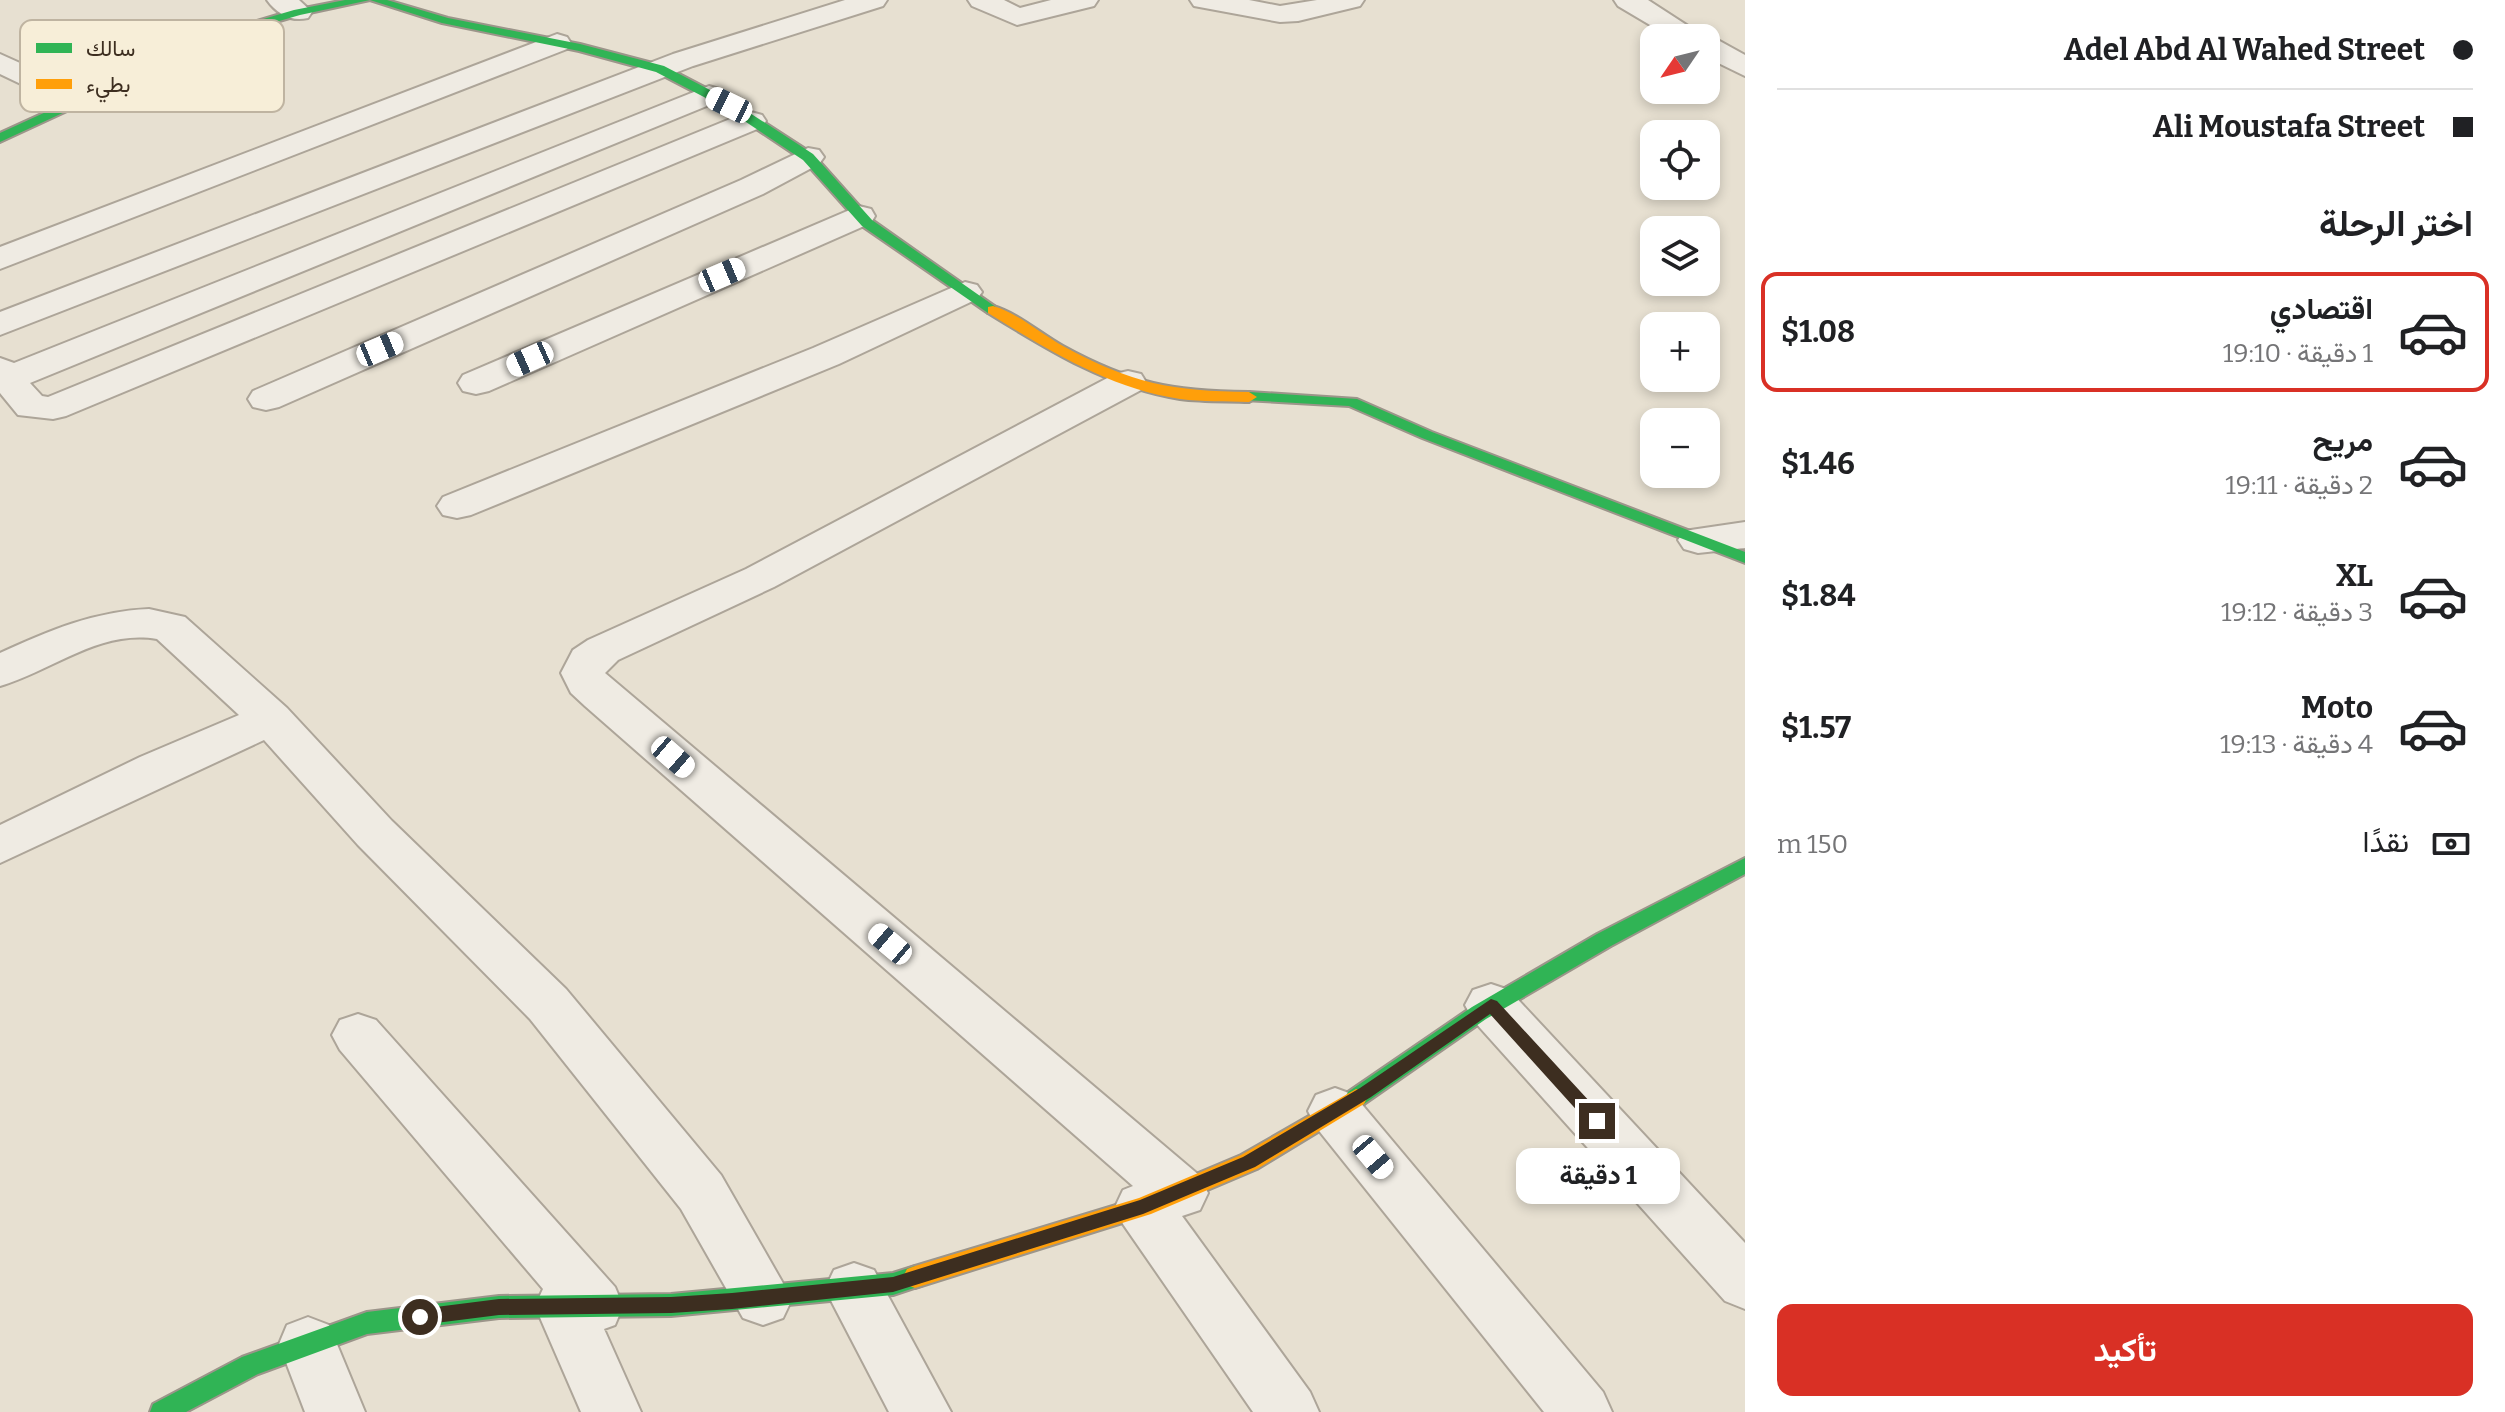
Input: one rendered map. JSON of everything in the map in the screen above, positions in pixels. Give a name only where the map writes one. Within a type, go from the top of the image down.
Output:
[{"type":"street","points":[[257,20],[290,6],[364,0]]},
{"type":"street","points":[[375,0],[446,21],[557,43],[660,69],[709,95],[808,157],[859,216],[965,292],[1079,363],[1128,382],[1171,393],[1352,402],[1427,435],[1745,558]]},
{"type":"street","points":[[0,324],[660,69],[873,0]]},
{"type":"street","points":[[982,0],[1017,17],[1084,0]]},
{"type":"street","points":[[1204,0],[1280,14],[1298,13],[1350,0]]},
{"type":"street","points":[[1628,0],[1668,24]]},
{"type":"street","points":[[0,259],[557,43]]},
{"type":"street","points":[[1720,53],[1745,67]]},
{"type":"street","points":[[0,63],[20,72]]},
{"type":"street","points":[[709,95],[5,374],[31,407],[53,408],[751,121]]},
{"type":"street","points":[[0,138],[56,112]]},
{"type":"street","points":[[266,399],[752,187],[808,157]]},
{"type":"street","points":[[476,383],[859,216]]},
{"type":"street","points":[[457,506],[826,356],[965,292]]},
{"type":"street","points":[[1128,382],[760,578],[603,650],[588,660],[583,673],[586,682],[600,695],[1161,1200],[1289,1412]]},
{"type":"street","points":[[1698,540],[1745,535]]},
{"type":"street","points":[[0,671],[47,649],[113,626],[151,622],[170,627],[271,719],[375,833],[548,1004],[701,1192],[763,1299]]},
{"type":"street","points":[[0,845],[156,769],[271,719]]},
{"type":"street","points":[[162,1412],[251,1365],[367,1323],[499,1307],[671,1305],[763,1299],[893,1284],[1161,1200],[1249,1162],[1335,1111],[1491,1005],[1745,865]]},
{"type":"street","points":[[1491,1005],[1745,1283]]},
{"type":"street","points":[[358,1035],[579,1306],[611,1412]]},
{"type":"street","points":[[1335,1111],[1582,1412]]},
{"type":"street","points":[[854,1289],[921,1412]]},
{"type":"street","points":[[308,1344],[335,1412]]},
{"type":"traffic: fast","points":[[271,20],[364,0]]},
{"type":"traffic: fast","points":[[375,0],[446,21],[580,48],[660,69],[729,105],[808,157],[867,223],[993,310]]},
{"type":"traffic: fast","points":[[0,138],[56,112]]},
{"type":"traffic: fast","points":[[1249,397],[1352,402],[1427,435],[1745,558]]},
{"type":"traffic: fast","points":[[1356,1098],[1479,1013],[1604,940],[1745,865]]},
{"type":"traffic: fast","points":[[162,1412],[251,1365],[367,1323],[499,1307],[671,1305],[893,1284],[915,1277]]},
{"type":"traffic: slow","points":[[993,310],[1077,359],[1143,386],[1178,394],[1249,397]]},
{"type":"traffic: slow","points":[[915,1277],[1143,1207],[1249,1162],[1356,1098]]},
{"type":"route","points":[[420,1317],[499,1307],[671,1305],[763,1299],[893,1284],[1050,1233],[1143,1207],[1249,1162],[1365,1093],[1491,1005],[1597,1121]]}]
